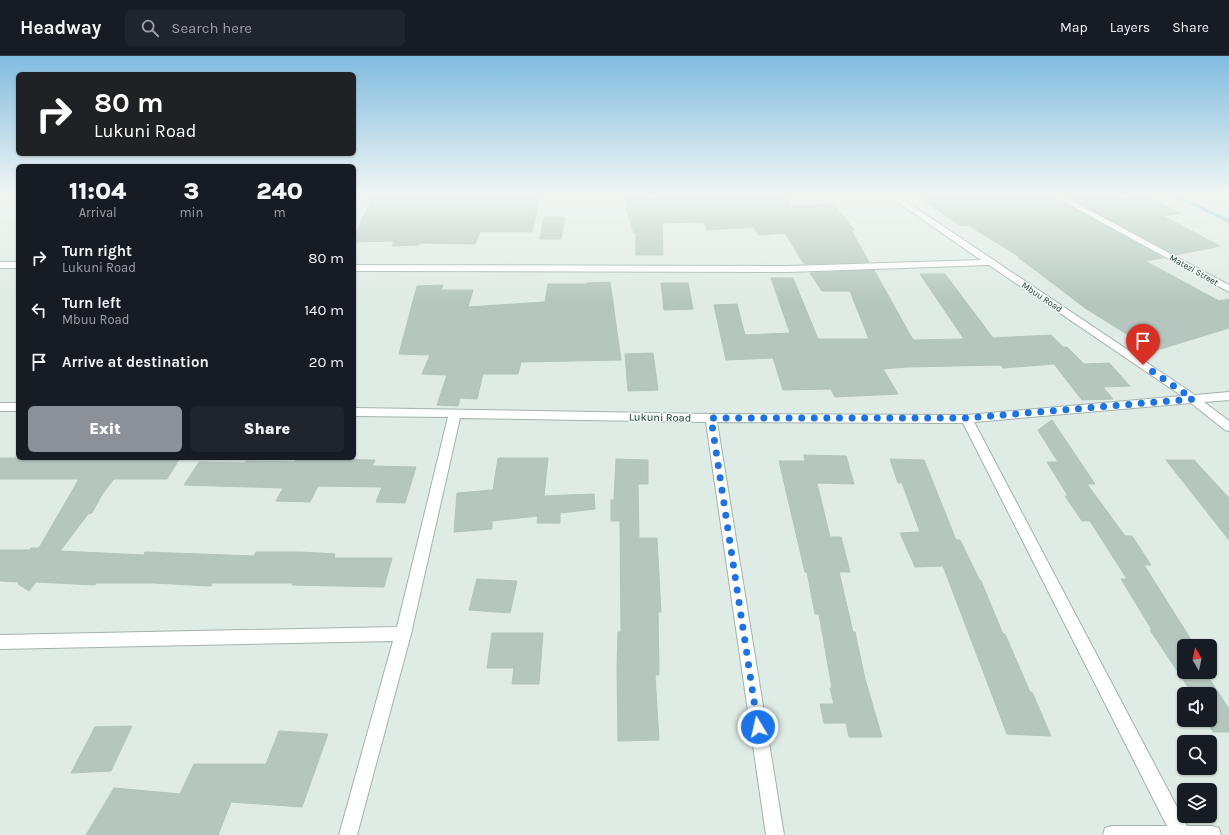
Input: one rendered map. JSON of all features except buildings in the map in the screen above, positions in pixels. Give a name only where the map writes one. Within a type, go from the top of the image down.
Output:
[{"type":"street","name":"Mbuu Road","points":[[944,230],[1193,399],[1229,427]]},
{"type":"street","name":"Matezi Street","points":[[1121,230],[1229,289]]},
{"type":"street","points":[[356,268],[780,269],[991,262]]},
{"type":"street","points":[[0,265],[16,265]]},
{"type":"street","name":"Lukuni Road","points":[[356,412],[711,418],[967,418],[1229,396]]},
{"type":"street","points":[[0,407],[16,407]]},
{"type":"street","points":[[348,835],[403,634],[455,413]]},
{"type":"street","points":[[711,418],[775,835]]},
{"type":"street","points":[[967,418],[1181,834]]},
{"type":"street","points":[[0,642],[403,634]]},
{"type":"street","points":[[1112,835],[1212,835]]},
{"type":"route","points":[[758,727],[711,418],[967,418],[1193,399],[1143,365]]}]
